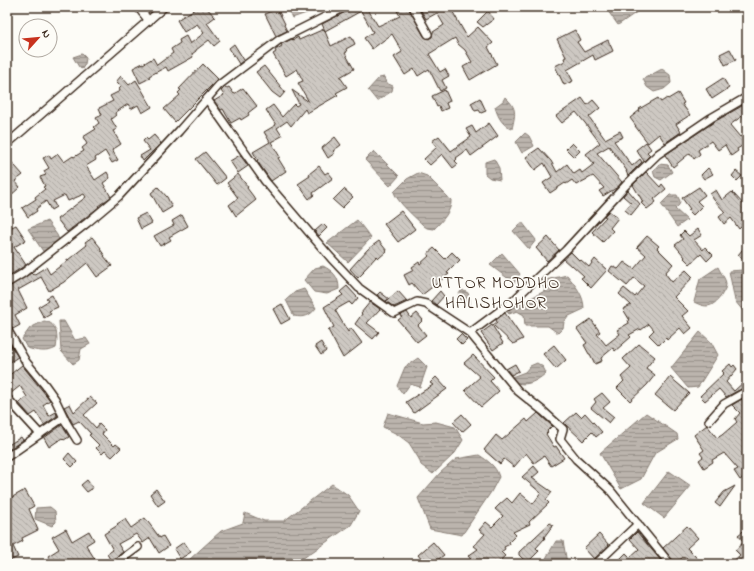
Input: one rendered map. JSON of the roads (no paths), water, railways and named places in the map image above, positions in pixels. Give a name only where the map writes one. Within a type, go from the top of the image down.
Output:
[{"type":"street","points":[[138,7],[149,21]]},
{"type":"street","points":[[7,144],[164,7]]},
{"type":"street","points":[[7,282],[22,274],[88,223],[119,196],[219,85],[279,40],[345,7]]},
{"type":"street","points":[[413,7],[428,34]]},
{"type":"street","points":[[470,333],[513,301],[566,250],[626,185],[658,154],[711,118],[747,96]]},
{"type":"street","points":[[207,99],[265,181],[331,258],[359,288],[394,313],[417,302],[426,304],[470,333],[518,391],[563,429],[560,439],[576,459],[610,490],[670,564]]},
{"type":"street","points":[[7,331],[26,362],[55,399],[63,418],[77,440]]},
{"type":"street","points":[[709,421],[724,404],[747,391]]},
{"type":"street","points":[[7,398],[40,434]]},
{"type":"street","points":[[7,457],[63,418]]},
{"type":"street","points":[[596,564],[638,524]]},
{"type":"street","points":[[115,564],[138,547]]},
{"type":"district","name":"UTTOR MODDHO HALISHOHOR","points":[[496,292]]}]
